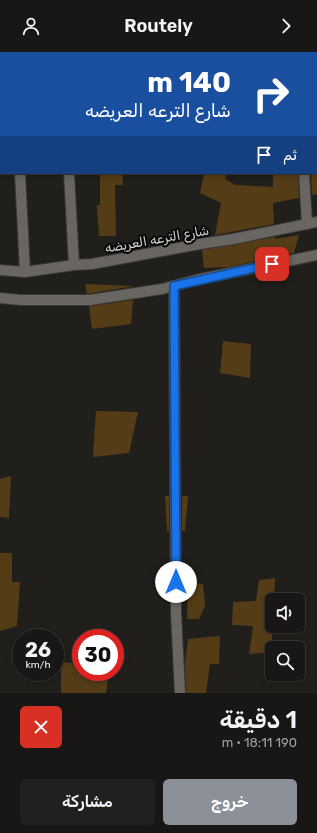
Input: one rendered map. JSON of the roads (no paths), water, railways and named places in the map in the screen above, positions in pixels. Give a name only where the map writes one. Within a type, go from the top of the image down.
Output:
[{"type":"street","points":[[20,174],[25,272]]},
{"type":"street","points":[[70,174],[74,264]]},
{"type":"street","points":[[304,174],[312,223]]},
{"type":"street","name":"شارع الترعه العريضه","points":[[0,270],[25,272],[74,264],[92,264],[234,239],[312,223]]},
{"type":"street","points":[[0,298],[21,300],[90,300],[174,286],[317,256]]},
{"type":"street","points":[[174,286],[176,613],[180,693]]}]
